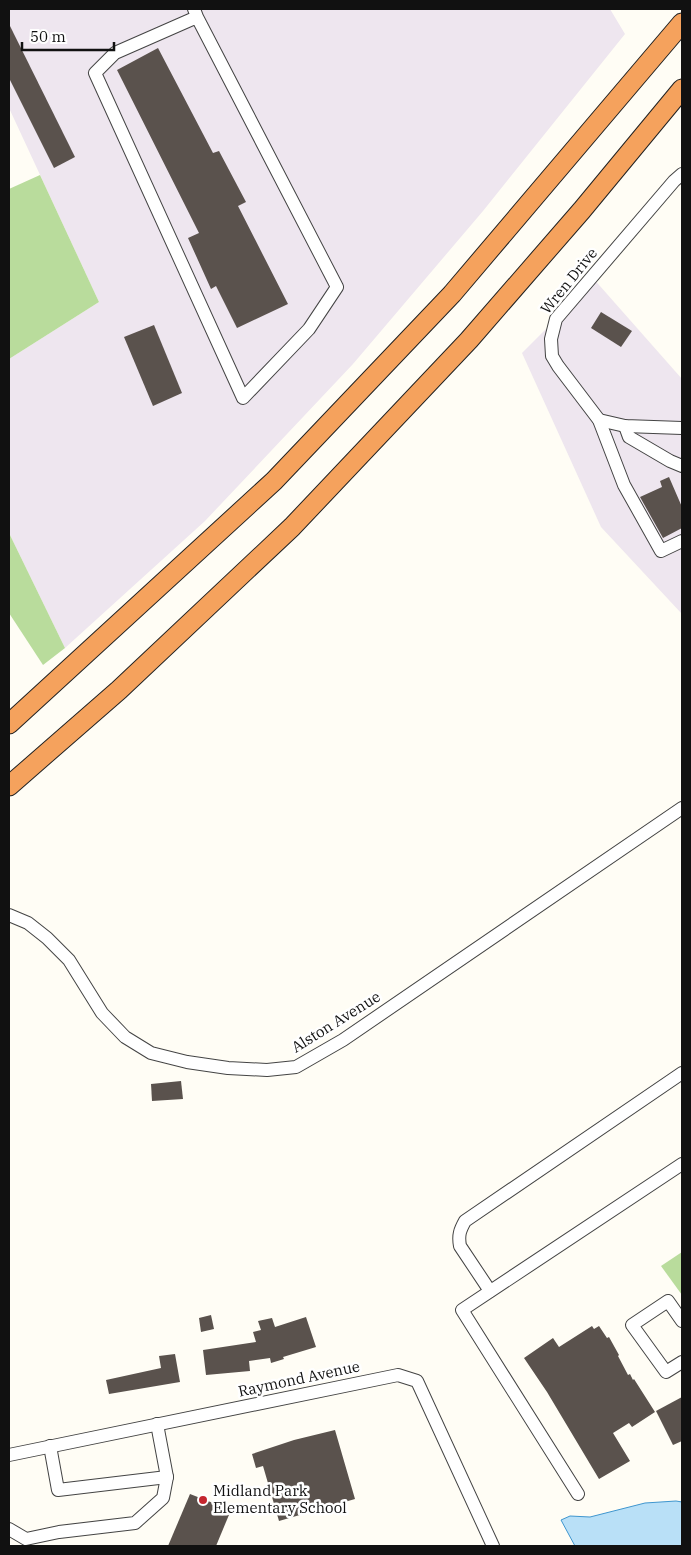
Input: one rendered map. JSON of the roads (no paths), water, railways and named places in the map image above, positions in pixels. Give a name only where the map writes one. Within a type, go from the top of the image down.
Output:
[{"type":"highway","points":[[9,724],[274,481],[452,294],[682,24]]},
{"type":"highway","points":[[9,786],[119,690],[292,527],[475,332],[582,210],[682,89]]},
{"type":"street","points":[[195,13],[337,288],[309,329],[243,398],[95,73],[115,53],[195,13]]},
{"type":"street","name":"Wren Drive","points":[[682,174],[556,319],[551,339],[552,356],[599,420],[624,485],[661,551],[682,541]]},
{"type":"street","points":[[599,420],[624,426],[682,428]]},
{"type":"street","points":[[624,426],[629,437],[682,466]]},
{"type":"street","name":"Alston Avenue","points":[[9,915],[28,922],[48,938],[69,960],[102,1012],[126,1037],[151,1053],[188,1062],[228,1068],[267,1070],[296,1067],[343,1040],[682,808]]},
{"type":"street","points":[[490,1291],[460,1246],[458,1238],[465,1221],[682,1073]]},
{"type":"street","points":[[578,1494],[462,1310],[682,1164]]},
{"type":"street","points":[[682,1321],[668,1301],[632,1325],[666,1372],[682,1362]]},
{"type":"street","name":"Raymond Avenue","points":[[9,1455],[398,1375],[417,1382],[493,1546]]},
{"type":"street","points":[[9,1529],[26,1540],[59,1532],[135,1523],[163,1498],[167,1477],[157,1424]]},
{"type":"street","points":[[50,1446],[58,1490],[167,1477]]},
{"type":"water","points":[[682,1502],[682,1546],[575,1546],[561,1520],[570,1516],[590,1517],[645,1503]]},
{"type":"place","name":"Midland Park Elementary School","points":[[203,1500]]}]
